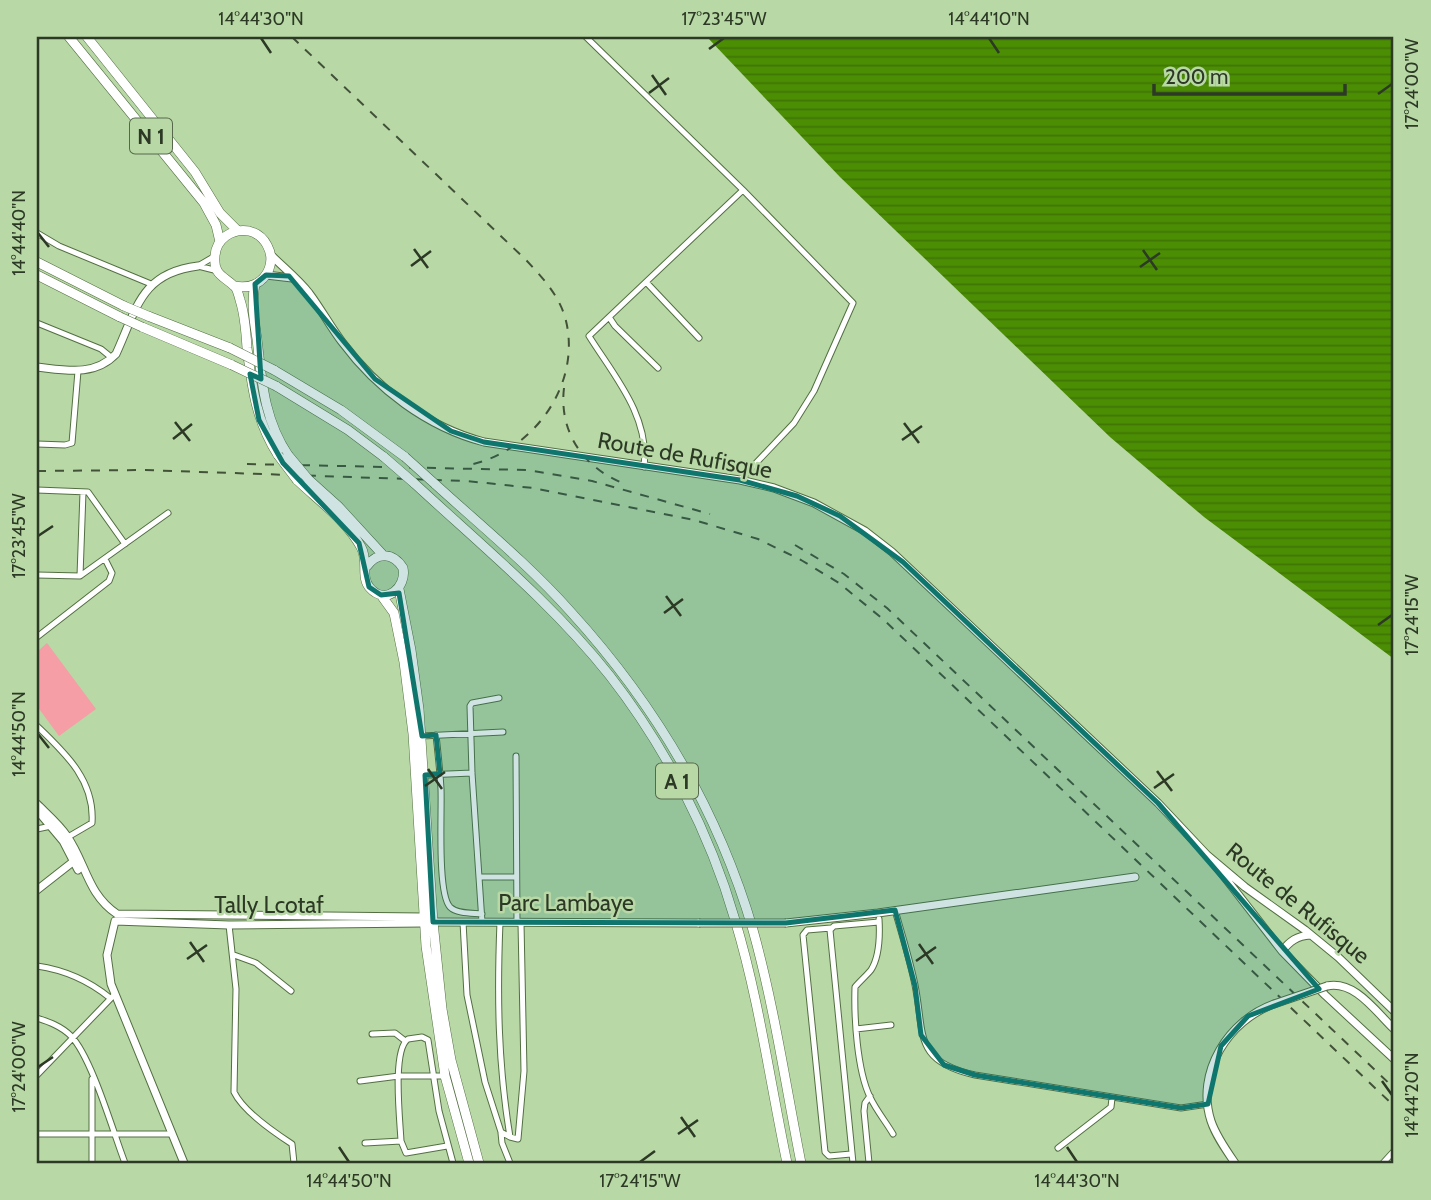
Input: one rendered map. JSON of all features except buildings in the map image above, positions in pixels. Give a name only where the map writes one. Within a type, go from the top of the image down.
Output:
[{"type":"highway","name":"N 1","points":[[69,37],[204,203],[216,225],[220,242]]},
{"type":"highway","name":"N 1","points":[[87,37],[195,172],[220,213],[238,231],[247,231],[263,239],[271,256]]},
{"type":"highway","points":[[238,231],[228,234],[220,242],[215,256],[222,277],[234,286],[256,284],[266,275],[271,256]]},
{"type":"highway","name":"A 1","points":[[37,262],[124,306],[230,348],[274,370],[341,410],[405,457],[435,484],[568,608],[594,638],[635,688],[689,775],[722,844],[753,930],[801,1163]]},
{"type":"highway","name":"A 1","points":[[37,275],[120,317],[276,386],[348,430],[414,483],[577,638],[630,704],[676,778],[709,846],[735,917],[751,981],[787,1163]]},
{"type":"highway","points":[[256,284],[253,304],[263,397],[273,430],[288,455],[308,479],[352,520],[383,555]]},
{"type":"highway","points":[[234,286],[243,308],[256,408],[278,455],[297,480],[330,509],[353,535],[363,550],[369,587],[381,595],[397,620],[409,692],[426,921],[446,1076],[469,1163]]},
{"type":"highway","points":[[367,566],[373,558],[383,555],[395,558],[403,568],[404,579],[399,589],[381,595]]},
{"type":"highway","points":[[399,589],[413,660],[422,736],[425,775],[426,921],[451,1060],[479,1163]]},
{"type":"street","points":[[586,37],[743,190],[853,303],[814,391],[794,423],[740,480]]},
{"type":"street","points":[[644,467],[643,434],[637,413],[589,336],[743,190]]},
{"type":"street","points":[[37,233],[59,246],[151,284]]},
{"type":"street","points":[[37,367],[78,371],[94,369],[112,358],[151,284],[167,273],[198,266],[215,256]]},
{"type":"street","name":"Route de Rufisque","points":[[271,256],[309,293],[342,343],[375,379],[430,421],[467,438],[484,442],[740,480],[774,488],[814,503],[865,531],[892,552],[1158,803],[1207,855],[1282,951],[1394,1059]]},
{"type":"street","points":[[198,266],[218,271]]},
{"type":"street","points":[[266,275],[284,275],[296,279]]},
{"type":"street","points":[[646,282],[699,338]]},
{"type":"street","points":[[610,317],[615,326],[658,368]]},
{"type":"street","points":[[37,324],[101,349],[112,358]]},
{"type":"street","points":[[37,444],[72,443],[78,371]]},
{"type":"street","points":[[37,490],[88,492],[125,544]]},
{"type":"street","points":[[80,576],[83,492]]},
{"type":"street","points":[[37,575],[80,576],[168,513]]},
{"type":"street","points":[[37,637],[109,581],[112,573],[104,559]]},
{"type":"street","points":[[436,735],[440,774],[441,854],[448,903],[453,909],[482,918],[470,704],[499,698]]},
{"type":"street","points":[[37,726],[75,765],[93,808],[92,823],[68,837]]},
{"type":"street","points":[[422,736],[470,736],[503,732]]},
{"type":"street","points":[[501,1132],[520,1138],[524,1072],[516,877],[516,756]]},
{"type":"street","points":[[425,775],[472,773]]},
{"type":"street","points":[[37,804],[68,837],[92,890],[116,917]]},
{"type":"street","points":[[37,810],[63,841],[90,894],[116,917]]},
{"type":"street","points":[[37,829],[51,826]]},
{"type":"street","name":"Route de Rufisque","points":[[1207,855],[1338,957],[1394,1011]]},
{"type":"street","points":[[37,890],[74,861]]},
{"type":"street","points":[[479,877],[516,877]]},
{"type":"street","name":"Parc Lambaye","points":[[426,921],[463,922],[482,918],[519,923],[786,923],[878,913],[1135,877]]},
{"type":"street","points":[[895,910],[915,986],[921,1035],[926,1046],[939,1060],[957,1071],[975,1075],[1112,1098],[1181,1108],[1208,1104]]},
{"type":"street","points":[[878,913],[880,934],[876,960],[869,973],[855,987],[856,1029],[870,1096],[893,1135]]},
{"type":"street","points":[[116,917],[107,955],[113,996],[184,1163]]},
{"type":"street","name":"Tally Lcotaf","points":[[116,917],[426,921]]},
{"type":"street","name":"Tally Lcotaf","points":[[116,917],[229,925],[426,921]]},
{"type":"street","points":[[463,922],[470,1012],[485,1082],[510,1163]]},
{"type":"street","points":[[500,922],[498,1033],[502,1092],[510,1137]]},
{"type":"street","points":[[851,1154],[829,1156],[825,1152],[803,935],[807,930],[879,922]]},
{"type":"street","points":[[229,925],[234,956],[234,1092],[239,1101],[273,1132],[292,1144],[294,1163]]},
{"type":"street","points":[[831,928],[853,1163]]},
{"type":"street","points":[[1282,951],[1300,936],[1311,935]]},
{"type":"street","points":[[234,956],[256,963],[290,991]]},
{"type":"street","points":[[37,966],[70,974],[113,996]]},
{"type":"street","points":[[1235,1163],[1211,1121],[1208,1104],[1210,1079],[1221,1046],[1248,1016],[1274,1004],[1334,984],[1349,988],[1394,1029]]},
{"type":"street","points":[[37,1075],[113,996]]},
{"type":"street","points":[[37,1018],[61,1028],[73,1038],[92,1076],[125,1163]]},
{"type":"street","points":[[856,1029],[891,1025]]},
{"type":"street","points":[[372,1034],[395,1033],[404,1041]]},
{"type":"street","points":[[404,1041],[422,1037],[428,1041],[433,1065],[432,1075],[453,1163]]},
{"type":"street","points":[[404,1041],[401,1047],[399,1076],[403,1151],[406,1153],[447,1146]]},
{"type":"street","points":[[92,1076],[92,1163]]},
{"type":"street","points":[[360,1082],[399,1076],[446,1076]]},
{"type":"street","points":[[869,1163],[864,1111],[870,1096]]},
{"type":"street","points":[[1058,1148],[1111,1107],[1112,1098]]},
{"type":"street","points":[[37,1134],[172,1134]]},
{"type":"street","points":[[365,1143],[401,1141]]},
{"type":"street","points":[[1383,1163],[1394,1151]]},
{"type":"highlighted area","points":[[266,275],[289,276],[375,379],[451,431],[484,442],[740,480],[797,496],[840,516],[903,562],[1158,803],[1319,989],[1248,1016],[1221,1046],[1208,1104],[1181,1108],[975,1075],[944,1065],[921,1035],[915,986],[895,910],[786,923],[433,922],[425,775],[440,774],[436,735],[422,736],[399,593],[381,595],[369,587],[359,543],[283,463],[259,420],[250,374],[261,379],[255,284]]},
{"type":"shaded area","points":[[707,37],[1394,37],[1394,659],[1204,517],[1110,437],[840,177]]},
{"type":"shaded area","points":[[47,643],[96,709],[59,736],[37,706],[37,652]]},
{"type":"railway","points":[[292,37],[526,260],[549,286],[562,309],[569,341],[567,365],[560,388],[549,409],[535,428],[516,444],[496,456],[473,464]]},
{"type":"railway","points":[[564,388],[565,418],[576,444],[594,466],[620,482]]},
{"type":"railway","points":[[247,464],[527,470],[592,481],[710,514]]},
{"type":"railway","points":[[37,471],[143,470],[467,481],[533,488],[694,520],[758,539],[839,583],[884,620],[1394,1106]]},
{"type":"railway","points":[[795,545],[844,574],[887,608],[1394,1088]]}]
